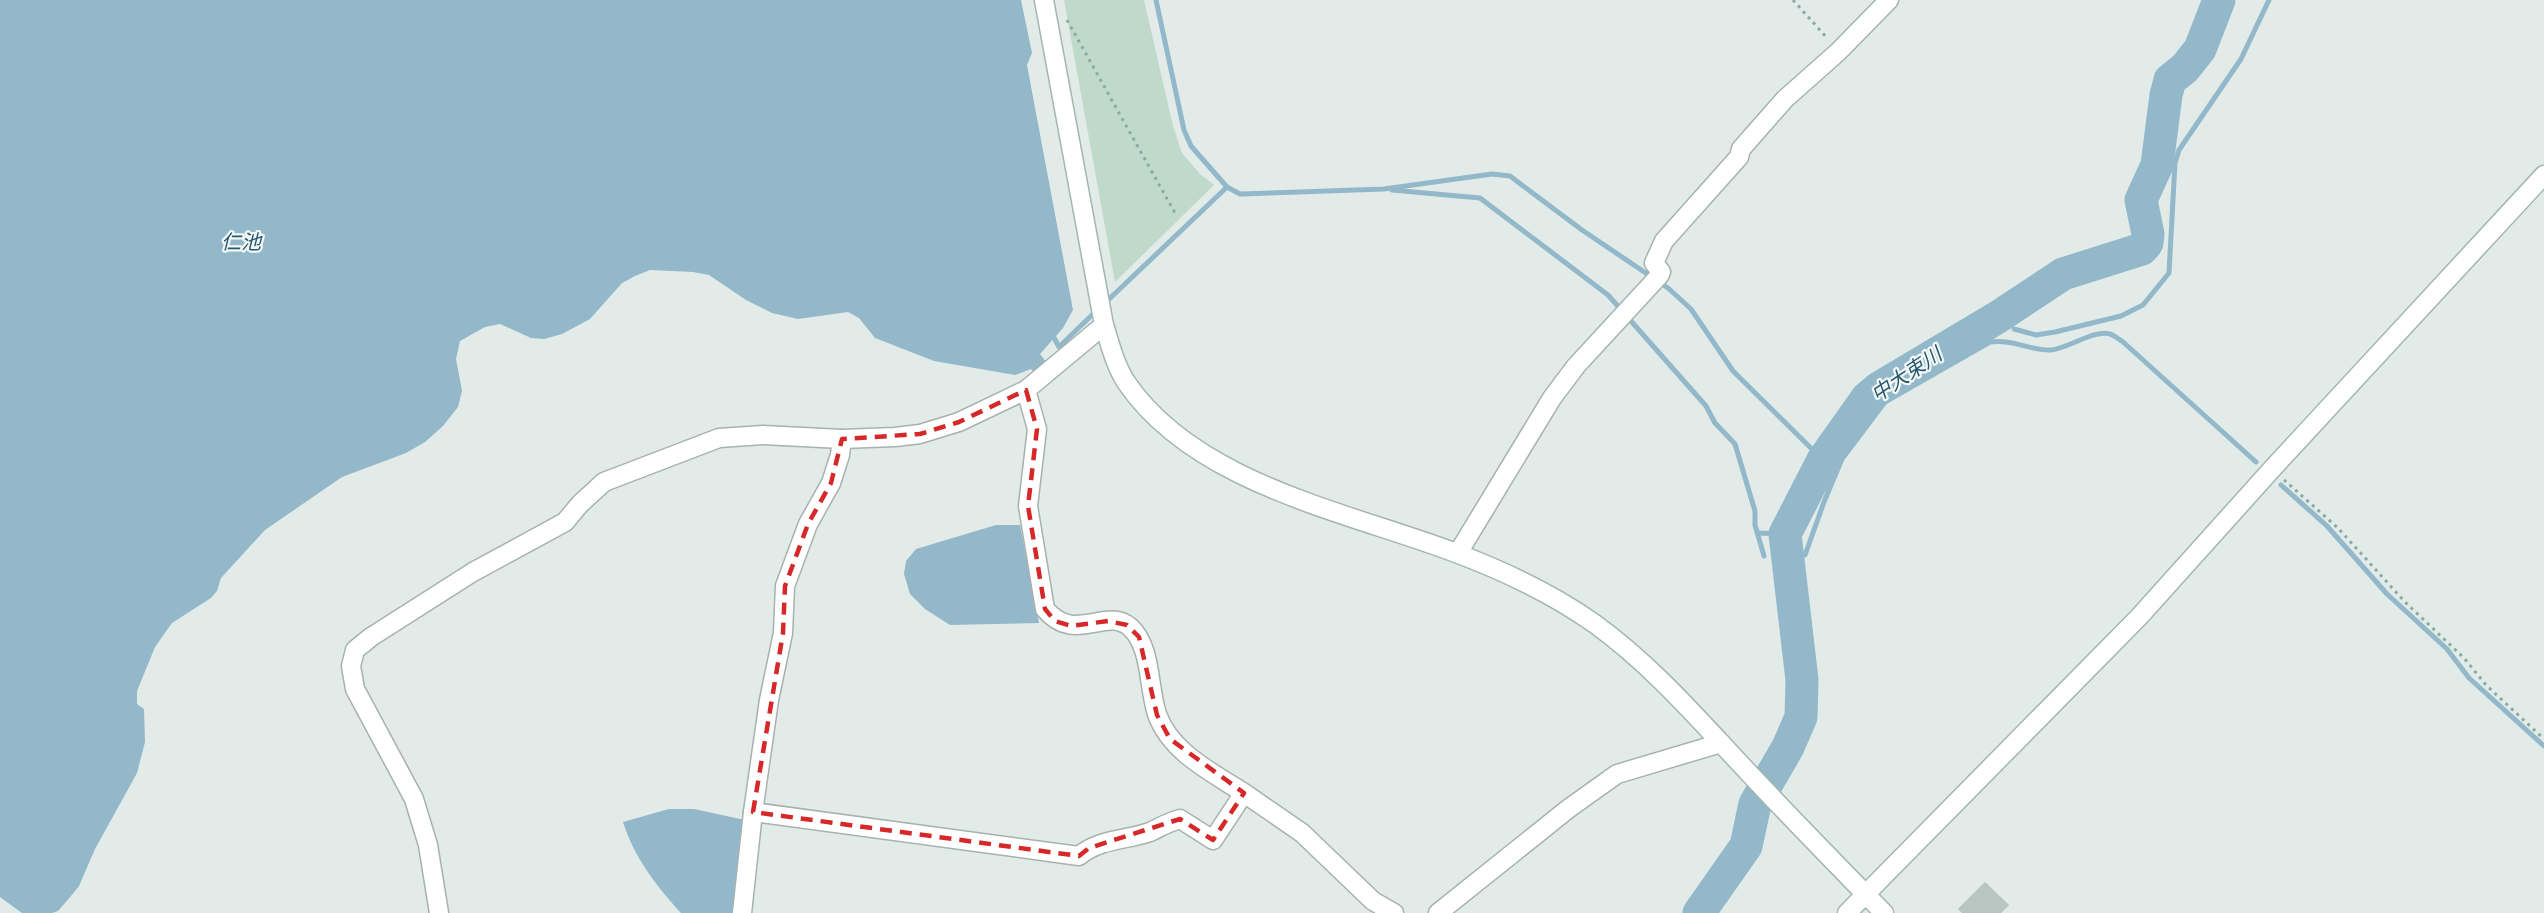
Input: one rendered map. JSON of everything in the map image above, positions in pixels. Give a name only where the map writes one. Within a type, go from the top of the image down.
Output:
[{"type":"street","points":[[1044,0],[1102,314],[1116,361],[1125,381],[1147,407],[1180,437],[1220,464],[1266,486],[1458,553],[1535,588],[1594,624],[1642,663],[1884,913]]},
{"type":"street","points":[[1458,553],[1552,398],[1576,366],[1657,279],[1661,272],[1654,263],[1664,241],[1739,157],[1741,149],[1785,99],[1838,52],[1889,0]]},
{"type":"street","points":[[1847,913],[2139,617],[2272,469],[2544,175]]},
{"type":"street","points":[[440,913],[428,845],[414,799],[355,689],[351,666],[356,650],[371,637],[473,572],[565,522],[580,504],[604,482],[719,438],[763,435],[842,439],[920,434],[959,422],[1026,390],[1102,314]]},
{"type":"street","points":[[1026,390],[1037,429],[1028,506],[1045,609],[1055,621],[1071,626],[1108,621],[1127,625],[1139,637],[1157,715],[1170,739],[1197,763],[1302,833],[1373,901],[1394,913]]},
{"type":"street","points":[[742,913],[769,700],[783,633],[785,586],[808,524],[831,483],[840,455],[842,439]]},
{"type":"street","points":[[1438,913],[1568,809],[1617,774],[1721,743]]},
{"type":"street","points":[[753,812],[1079,855],[1089,848],[1151,831],[1163,823],[1180,819],[1212,840],[1244,793]]},
{"type":"path","points":[[1793,0],[1838,52]]},
{"type":"path","points":[[1067,20],[1174,213]]},
{"type":"path","points":[[2272,469],[2337,527],[2405,602],[2464,658],[2486,685],[2544,739]]},
{"type":"highlighted area","points":[[1026,390],[1037,429],[1028,506],[1045,609],[1055,621],[1071,626],[1108,621],[1127,625],[1139,637],[1157,715],[1170,739],[1244,793],[1213,840],[1180,819],[1089,848],[1079,856],[753,812],[783,633],[785,586],[808,524],[831,483],[842,439],[920,434],[959,422]]},
{"type":"green space","points":[[1064,0],[1144,0],[1173,126],[1182,153],[1200,174],[1214,185],[1115,282]]},
{"type":"water","name":"仁池","points":[[0,0],[1021,0],[1032,53],[1027,65],[1073,310],[1063,328],[1040,354],[1047,363],[1036,374],[1031,369],[1015,375],[934,361],[875,338],[859,318],[848,312],[798,319],[772,313],[746,300],[709,275],[693,272],[650,270],[635,276],[622,283],[590,319],[562,334],[544,339],[531,338],[500,324],[485,327],[460,341],[456,359],[462,391],[458,407],[443,426],[425,442],[406,453],[342,477],[265,530],[221,578],[217,591],[211,598],[172,623],[155,647],[137,691],[137,704],[144,709],[145,742],[137,773],[95,849],[79,886],[58,911],[22,913],[0,897]]},
{"type":"water","points":[[996,525],[1020,525],[1039,623],[950,625],[925,609],[910,594],[904,574],[906,561],[916,549]]},
{"type":"water","points":[[669,809],[694,809],[745,820],[732,913],[681,913],[655,882],[640,859],[623,822]]},
{"type":"building","points":[[1985,883],[2008,905],[2000,913],[1963,913],[1959,909]]},
{"type":"waterway","points":[[1156,0],[1184,130],[1191,146],[1227,187]]},
{"type":"waterway","name":"中大束川","points":[[1699,913],[1746,846],[1755,804],[1788,747],[1801,717],[1802,680],[1785,534],[1823,460],[1867,398],[1879,388],[1998,317],[2063,274],[2142,249],[2147,243],[2148,234],[2141,200],[2157,165],[2170,80],[2185,68],[2200,49],[2219,0]]},
{"type":"waterway","points":[[2014,329],[2036,335],[2121,316],[2143,305],[2169,273],[2175,163],[2179,150],[2241,59],[2269,0]]},
{"type":"waterway","points":[[1105,303],[1227,187],[1240,194],[1384,189],[1492,174],[1510,176],[1582,230],[1668,288],[1691,309],[1733,371],[1823,460]]},
{"type":"waterway","points":[[1392,190],[1480,198],[1608,295],[1706,406],[1715,423],[1735,444],[1755,511],[1755,525],[1764,556]]},
{"type":"waterway","points":[[1051,332],[1059,347],[1096,311]]},
{"type":"waterway","points":[[1805,555],[1842,459],[1885,402],[1990,342],[2006,342],[2051,350],[2097,334],[2112,335],[2122,341],[2256,462]]},
{"type":"waterway","points":[[2281,485],[2327,526],[2387,594],[2447,649],[2469,678],[2544,746]]},
{"type":"waterway","points":[[1758,533],[1785,534]]}]
